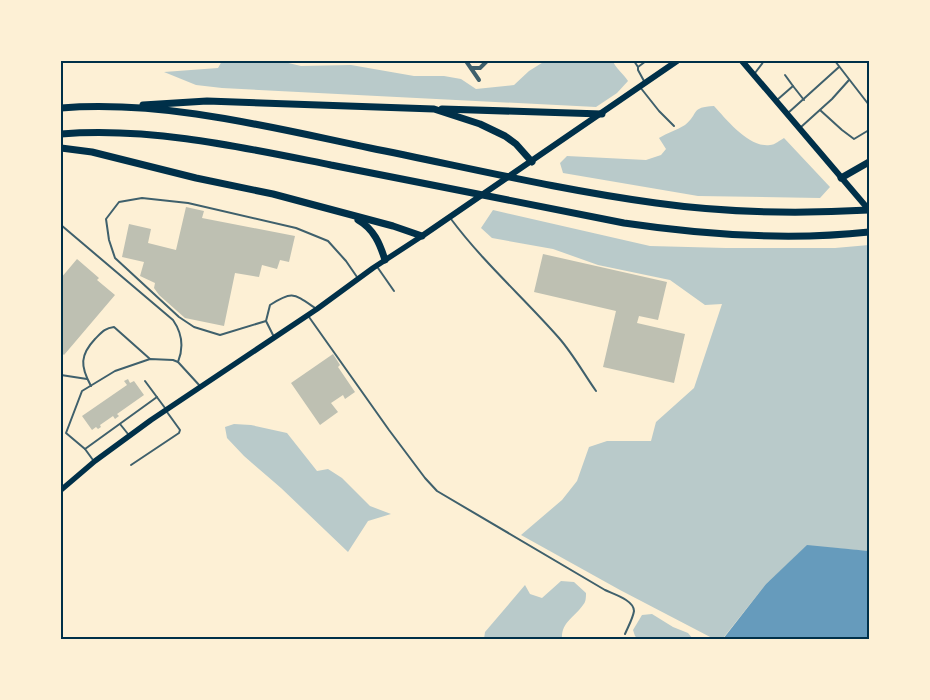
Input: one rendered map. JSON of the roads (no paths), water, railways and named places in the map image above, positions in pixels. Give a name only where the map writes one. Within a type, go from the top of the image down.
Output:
[{"type":"highway","points":[[125,108],[162,103],[206,101],[602,114]]},
{"type":"highway","points":[[61,108],[125,108],[188,113],[252,124],[592,194],[666,204],[721,210],[788,213],[869,210]]},
{"type":"highway","points":[[434,109],[480,124],[505,136],[516,144],[532,162]]},
{"type":"highway","points":[[61,134],[138,133],[196,139],[281,154],[624,223],[676,230],[744,236],[820,236],[869,232]]},
{"type":"highway","points":[[61,148],[92,152],[196,178],[273,194],[393,226],[422,236]]},
{"type":"highway","points":[[842,178],[869,162]]},
{"type":"highway","points":[[345,213],[364,223],[372,231],[385,260]]},
{"type":"main road","points":[[61,490],[94,461],[200,386],[317,309],[376,266],[532,162],[677,61]]},
{"type":"main road","points":[[742,61],[869,210]]},
{"type":"street","points":[[466,61],[479,80]]},
{"type":"street","points":[[472,68],[480,68],[487,61]]},
{"type":"lane","points":[[634,61],[638,67],[643,85],[659,111],[674,126]]},
{"type":"lane","points":[[638,67],[646,61]]},
{"type":"lane","points":[[754,75],[764,61]]},
{"type":"lane","points":[[835,61],[869,105]]},
{"type":"lane","points":[[787,114],[840,67]]},
{"type":"lane","points":[[784,75],[804,100]]},
{"type":"lane","points":[[799,129],[849,80]]},
{"type":"lane","points":[[775,101],[793,86]]},
{"type":"lane","points":[[820,110],[854,139],[869,130]]},
{"type":"lane","points":[[266,321],[220,335],[194,327],[179,317],[115,258],[109,240],[106,219],[119,202],[142,198],[188,203],[296,228],[328,241],[346,260],[358,279]]},
{"type":"lane","points":[[450,217],[468,241],[560,339],[596,391]]},
{"type":"lane","points":[[61,225],[173,320],[179,328],[182,344],[178,362]]},
{"type":"lane","points":[[376,266],[394,291]]},
{"type":"lane","points":[[274,336],[266,321],[270,305],[286,295],[298,296],[317,309]]},
{"type":"lane","points":[[308,315],[389,430],[437,491],[605,590],[626,600],[633,607],[634,612],[625,634]]},
{"type":"lane","points":[[91,386],[87,379],[82,357],[85,350],[106,328],[114,327],[150,359]]},
{"type":"lane","points":[[94,461],[66,433],[82,392],[115,370],[150,359],[178,362],[200,386]]},
{"type":"lane","points":[[61,375],[87,379]]},
{"type":"lane","points":[[131,465],[179,433],[180,430],[145,381]]},
{"type":"lane","points":[[84,450],[157,397]]},
{"type":"lane","points":[[120,424],[129,436]]},
{"type":"water","points":[[807,545],[869,551],[869,639],[723,639],[766,584]]}]
